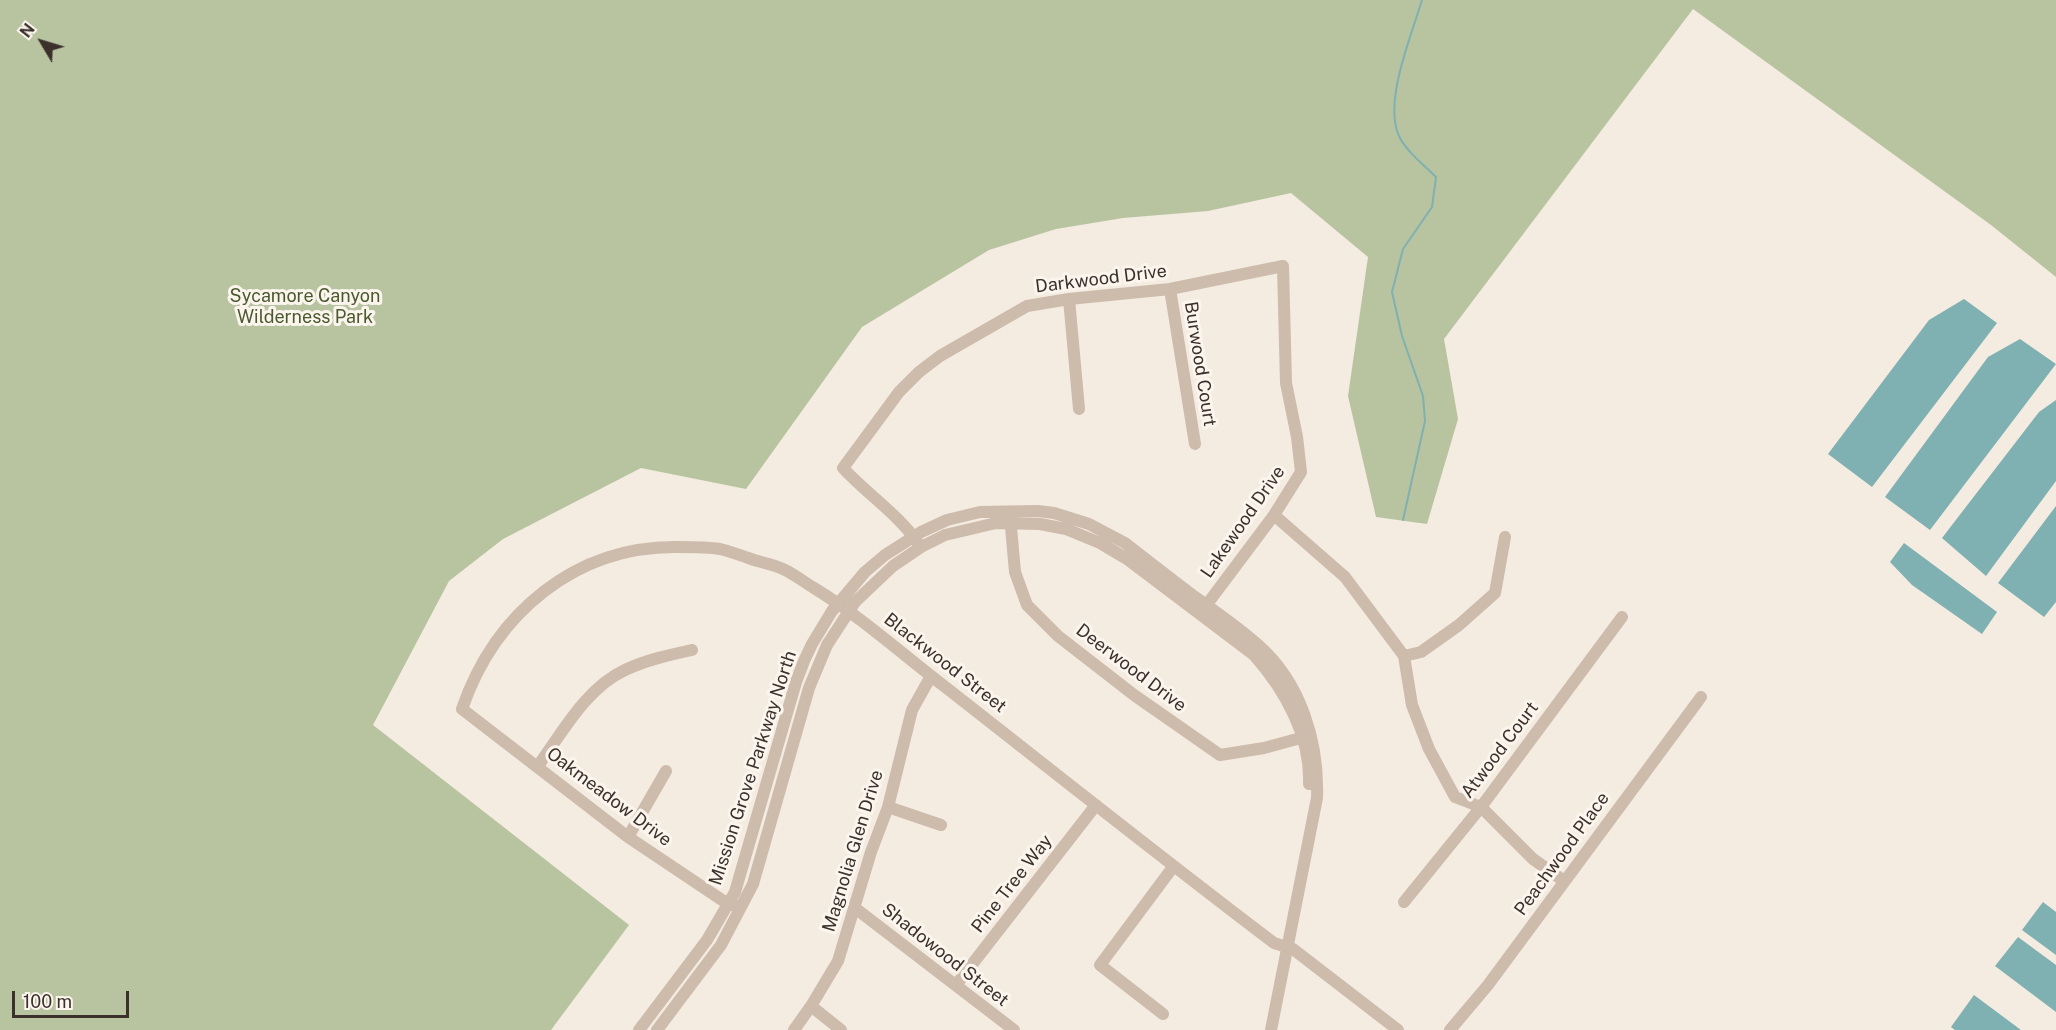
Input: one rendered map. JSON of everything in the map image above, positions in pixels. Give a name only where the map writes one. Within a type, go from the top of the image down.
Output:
[{"type":"street","name":"Darkwood Drive","points":[[917,542],[843,468],[899,392],[919,372],[940,356],[1027,306],[1069,299],[1170,289],[1283,266]]},
{"type":"street","name":"Lakewood Drive","points":[[1203,610],[1274,515],[1301,472],[1297,437],[1286,383],[1283,266]]},
{"type":"street","name":"Burwood Court","points":[[1170,289],[1195,444]]},
{"type":"street","points":[[1069,299],[1078,408]]},
{"type":"street","name":"Mission Grove Parkway North","points":[[639,1030],[734,905],[753,884],[817,667],[827,645],[850,610],[930,527],[980,512],[1010,517],[1038,510],[1072,517],[1125,543],[1203,610],[1268,671],[1281,689],[1306,737],[1310,778],[1308,803],[1271,1030]]},
{"type":"street","points":[[1274,515],[1345,578],[1404,656],[1412,705],[1429,749],[1455,797],[1481,807],[1533,859],[1564,881]]},
{"type":"street","name":"Deerwood Drive","points":[[1010,517],[1015,572],[1027,605],[1058,636],[1134,695],[1220,755],[1264,748],[1306,737]]},
{"type":"street","points":[[1404,656],[1421,652],[1459,625],[1495,593],[1505,537]]},
{"type":"street","name":"Mission Grove Parkway North","points":[[661,1029],[721,945],[796,682],[812,644],[853,585],[878,561],[902,544],[917,542]]},
{"type":"street","name":"Blackwood Street","points":[[462,708],[475,674],[493,644],[527,605],[566,577],[586,566],[609,557],[660,547],[720,549],[784,569],[850,610],[1173,867],[1274,943],[1284,946],[1398,1030]]},
{"type":"street","name":"Atwood Court","points":[[1404,902],[1481,807],[1622,617]]},
{"type":"street","points":[[538,766],[586,702],[603,685],[622,671],[642,663],[692,650]]},
{"type":"street","name":"Magnolia Glen Drive","points":[[794,1030],[838,961],[888,807],[912,710],[931,676]]},
{"type":"street","name":"Peachwood Place","points":[[1450,1030],[1488,985],[1701,697]]},
{"type":"street","name":"Oakmeadow Drive","points":[[462,708],[628,837],[734,905]]},
{"type":"street","points":[[628,837],[666,771]]},
{"type":"street","name":"Pine Tree Way","points":[[956,985],[1096,805]]},
{"type":"street","points":[[888,807],[941,825]]},
{"type":"street","points":[[1162,1014],[1100,964],[1173,867]]},
{"type":"street","name":"Shadowood Street","points":[[855,908],[1014,1030]]},
{"type":"street","name":"Mission Grove Parkway North","points":[[1263,1030],[1284,946]]},
{"type":"street","points":[[811,1006],[841,1030]]},
{"type":"street","points":[[649,1018],[661,1029]]},
{"type":"green space","name":"Sycamore Canyon Wilderness Park","points":[[0,0],[2056,0],[2056,277],[1991,225],[1693,9],[1444,339],[1458,419],[1427,524],[1376,517],[1348,396],[1368,257],[1291,193],[1208,211],[1123,218],[1056,229],[989,250],[862,327],[746,489],[641,468],[503,539],[449,581],[373,725],[629,925],[551,1030],[0,1030]]},
{"type":"water","points":[[1964,299],[1997,323],[1872,487],[1828,454],[1929,320]]},
{"type":"water","points":[[2020,339],[2056,364],[1930,530],[1885,497],[1988,357]]},
{"type":"water","points":[[2056,400],[2056,481],[1986,576],[1942,538],[2039,412]]},
{"type":"water","points":[[2056,506],[2056,602],[2044,617],[1998,583]]},
{"type":"water","points":[[1904,543],[1997,612],[1982,634],[1912,585],[1890,562]]},
{"type":"water","points":[[2043,902],[2056,912],[2056,955],[2022,930]]},
{"type":"water","points":[[2018,937],[2056,965],[2056,1012],[1995,966]]},
{"type":"water","points":[[1974,995],[2021,1030],[1955,1030],[1951,1027]]},
{"type":"waterway","points":[[1403,520],[1425,421],[1423,396],[1402,336],[1392,292],[1403,249],[1432,207],[1436,177],[1410,152],[1399,136],[1394,105],[1406,49],[1422,0]]}]
